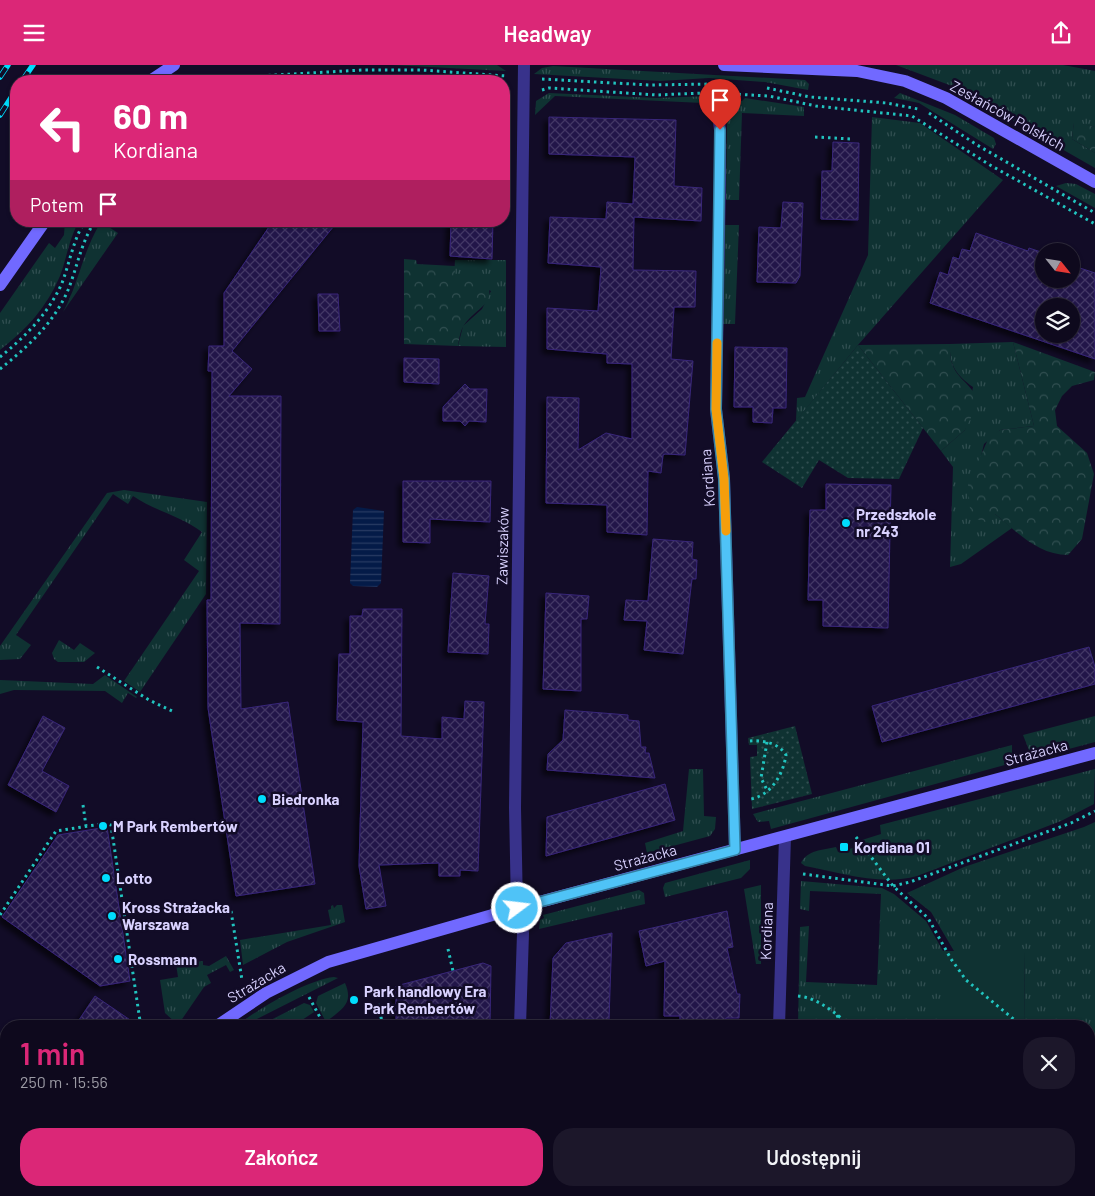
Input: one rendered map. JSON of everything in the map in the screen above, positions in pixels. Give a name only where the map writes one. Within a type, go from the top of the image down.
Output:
[{"type":"street","points":[[159,75],[174,65]]},
{"type":"street","name":"Zesłańców Polskich","points":[[724,65],[857,71],[905,81],[946,98],[1095,182]]},
{"type":"street","name":"Zawiszaków","points":[[520,1020],[523,933],[517,908],[515,808],[524,71]]},
{"type":"street","name":"Kordiana","points":[[717,104],[720,130],[720,179],[716,409],[724,479],[735,850]]},
{"type":"street","points":[[0,285],[41,227]]},
{"type":"street","name":"Strażacka","points":[[226,1020],[266,993],[328,962],[517,908],[1095,753]]},
{"type":"street","name":"Kordiana","points":[[779,1020],[785,837]]},
{"type":"path","points":[[269,75],[363,69],[524,71],[649,85],[717,84]]},
{"type":"path","points":[[758,86],[810,97],[909,106],[929,113],[983,149],[1095,213]]},
{"type":"path","points":[[535,91],[549,88],[656,95],[709,93]]},
{"type":"path","points":[[726,94],[768,96],[816,106],[912,116],[990,165],[1095,224]]},
{"type":"path","points":[[815,137],[851,139]]},
{"type":"path","points":[[0,357],[30,330],[47,308],[61,284],[76,235],[81,227]]},
{"type":"path","points":[[0,369],[29,346],[43,331],[69,287],[85,237],[92,227]]},
{"type":"path","points":[[97,667],[149,701],[172,711]]},
{"type":"path","points":[[744,741],[767,742],[781,749],[786,755],[783,766],[768,792],[748,799]]},
{"type":"path","points":[[767,742],[761,778],[768,792]]},
{"type":"path","points":[[84,805],[86,826]]},
{"type":"path","points":[[798,873],[893,886],[910,882],[1071,823],[1095,811]]},
{"type":"path","points":[[0,915],[56,831],[108,823],[112,827],[140,1020]]},
{"type":"path","points":[[856,837],[893,886],[928,918],[951,959],[966,980],[1015,1020]]},
{"type":"path","points":[[231,911],[242,980]]},
{"type":"path","points":[[448,949],[453,971]]},
{"type":"path","points":[[780,995],[805,997],[837,1014],[844,1020]]},
{"type":"path","points":[[309,997],[321,1020]]},
{"type":"path","points":[[378,1004],[382,1020]]},
{"type":"path","points":[[837,1014],[839,1020]]},
{"type":"green space","points":[[392,65],[497,65],[506,71]]},
{"type":"green space","points":[[896,65],[1063,65],[1095,71],[1095,127],[1074,123],[1072,139],[1095,153],[1095,168],[952,86]]},
{"type":"green space","points":[[553,66],[805,80],[809,84],[808,90],[765,82],[709,78],[660,81],[534,74],[542,68]]},
{"type":"green space","points":[[549,93],[657,98],[710,96],[712,114],[703,103],[555,96],[535,115],[536,101]]},
{"type":"green space","points":[[900,93],[955,115],[994,138],[996,144],[993,149],[919,103],[894,98]]},
{"type":"green space","points":[[724,97],[733,98],[737,101],[742,101],[745,98],[804,107],[804,116],[742,113],[739,200],[726,200],[727,114],[721,114]]},
{"type":"green space","points":[[872,117],[920,123],[1003,180],[858,345],[796,421],[797,398],[805,397],[868,255]]},
{"type":"green space","points":[[1074,122],[1095,127],[1095,153],[1072,139]]},
{"type":"green space","points":[[1066,183],[1076,184],[1095,194],[1095,208],[1056,186]]},
{"type":"green space","points":[[725,225],[739,225],[735,324],[723,324]]},
{"type":"green space","points":[[65,227],[76,227],[60,276],[49,298],[19,334],[0,350],[0,313],[49,243],[55,248],[64,235]]},
{"type":"green space","points":[[98,227],[109,227],[118,233],[63,312],[73,290]]},
{"type":"green space","points":[[404,259],[416,260],[417,264],[455,266],[455,276],[483,277],[488,286],[488,299],[463,327],[458,346],[404,344]]},
{"type":"green space","points":[[455,260],[506,260],[506,347],[458,346],[463,326],[482,309],[491,291],[454,276]]},
{"type":"green space","points":[[1013,342],[1034,426],[1000,430],[984,444],[981,456],[995,514],[1012,528],[961,564],[950,567],[953,467],[941,451],[965,430],[973,387],[958,374],[952,364],[950,344]]},
{"type":"green space","points":[[1013,342],[1095,372],[1094,380],[1072,386],[1062,396],[1055,410],[1057,426],[1087,453],[1094,474],[1082,539],[1068,555],[1057,554],[1038,547],[995,514],[985,522],[974,518],[970,509],[968,484],[989,437],[1000,430],[1034,426]]},
{"type":"green space","points":[[950,344],[950,355],[955,371],[969,386],[979,401],[965,430],[941,451],[858,345]]},
{"type":"green space","points":[[858,345],[923,428],[899,479],[848,478],[819,460],[802,488],[762,462]]},
{"type":"green space","points":[[124,490],[207,502],[206,594],[140,692],[124,681],[199,571],[184,560],[202,532],[194,526],[133,496],[128,504],[113,494],[16,635],[31,645],[20,659],[0,660],[0,646],[107,493]]},
{"type":"green space","points":[[59,640],[74,650],[80,643],[95,653],[84,662],[58,662],[54,659],[52,653]]},
{"type":"green space","points":[[105,675],[137,697],[128,693],[122,703],[105,691],[14,690],[0,694],[0,680],[93,684]]},
{"type":"green space","points":[[1095,716],[1095,742],[1035,758],[1031,755],[1023,735]]},
{"type":"green space","points":[[795,726],[812,794],[752,809],[750,757],[757,756],[757,745],[749,745],[748,738]]},
{"type":"green space","points":[[1012,745],[1012,763],[771,829],[769,821],[758,822],[753,814]]},
{"type":"green space","points":[[689,769],[703,769],[704,816],[716,817],[715,829],[710,836],[647,853],[645,843],[683,831]]},
{"type":"green space","points":[[1095,769],[1094,804],[1061,821],[917,876],[889,880],[875,879],[805,866],[801,863],[807,855],[816,851],[836,847],[838,852],[864,845],[862,840],[881,834],[880,825]]},
{"type":"green space","points":[[1095,822],[1095,1020],[1025,1020],[1024,951],[954,951],[931,912],[907,893],[964,867]]},
{"type":"green space","points":[[750,860],[750,869],[741,878],[665,897],[663,888],[665,883]]},
{"type":"green space","points":[[801,881],[882,888],[894,894],[926,921],[943,951],[943,1020],[798,1020],[800,927],[809,926],[806,982],[877,985],[881,894],[810,891],[809,911],[800,909]]},
{"type":"green space","points":[[761,885],[761,964],[756,964],[744,889]]},
{"type":"green space","points":[[639,890],[644,893],[645,904],[539,929],[540,920],[544,918],[543,915]]},
{"type":"green space","points":[[333,905],[334,908],[337,905],[342,905],[345,922],[287,942],[243,965],[240,940],[331,925],[328,910]]},
{"type":"green space","points":[[943,951],[1024,951],[1025,1020],[943,1020]]},
{"type":"green space","points":[[226,956],[234,970],[230,972],[226,965],[207,975],[211,983],[204,987],[181,1020],[173,1020],[165,1013],[160,980],[178,977],[176,964],[203,961],[203,965],[209,966]]},
{"type":"green space","points":[[338,978],[255,1020],[245,1020],[297,989],[323,979]]},
{"type":"green space","points":[[345,983],[348,996],[345,1006],[328,1020],[325,1020],[316,1003],[318,996]]},
{"type":"green space","points":[[304,1003],[310,1005],[314,1012],[302,1020],[271,1020]]},
{"type":"water","points":[[357,507],[384,511],[381,583],[377,587],[353,586],[350,583],[353,510]]},
{"type":"building","points":[[549,117],[676,120],[674,186],[702,188],[701,221],[634,217],[633,270],[696,271],[695,307],[674,307],[671,359],[693,361],[685,455],[665,454],[663,455],[661,473],[648,471],[647,535],[607,532],[607,505],[546,503],[547,397],[579,398],[578,450],[606,433],[632,439],[632,364],[607,363],[607,354],[547,349],[547,308],[598,311],[601,267],[548,263],[550,217],[606,219],[607,202],[633,204],[635,157],[549,154]]},
{"type":"building","points":[[833,142],[859,143],[858,220],[821,219],[822,171],[832,171]]},
{"type":"building","points":[[783,202],[803,203],[800,276],[796,283],[757,282],[759,227],[781,228]]},
{"type":"building","points":[[269,227],[333,227],[232,351],[252,369],[229,396],[281,396],[280,624],[240,623],[241,709],[288,702],[315,884],[236,896],[208,708],[207,600],[211,600],[212,371],[208,371],[209,346],[224,346],[224,293]]},
{"type":"building","points":[[451,227],[493,227],[492,259],[450,256]]},
{"type":"building","points":[[976,233],[1028,251],[1029,248],[1035,250],[1035,288],[1080,288],[1080,268],[1095,273],[1095,359],[1048,343],[1080,343],[1080,298],[1035,298],[1035,339],[930,303],[940,272],[948,275],[953,257],[959,259],[962,249],[970,251]]},
{"type":"building","points":[[318,294],[338,294],[340,331],[319,331]]},
{"type":"building","points":[[735,347],[787,348],[786,408],[773,408],[772,423],[753,422],[753,407],[734,407]]},
{"type":"building","points":[[404,358],[439,359],[439,384],[404,382]]},
{"type":"building","points":[[465,384],[470,389],[487,389],[486,422],[469,421],[465,426],[460,421],[443,421],[443,407]]},
{"type":"building","points":[[403,481],[491,481],[490,522],[430,519],[430,543],[403,542]]},
{"type":"building","points":[[826,484],[891,485],[888,628],[823,626],[823,600],[808,600],[810,510],[826,510]]},
{"type":"building","points":[[653,539],[693,542],[692,559],[697,560],[696,579],[692,579],[683,654],[644,650],[647,621],[624,620],[626,600],[648,601]]},
{"type":"building","points":[[453,573],[489,576],[485,624],[489,624],[488,654],[448,652]]},
{"type":"building","points":[[546,593],[589,596],[587,619],[581,619],[581,691],[543,689]]},
{"type":"building","points":[[363,609],[402,609],[401,736],[442,739],[442,717],[464,719],[465,701],[484,702],[478,871],[460,870],[460,876],[439,876],[439,863],[379,865],[386,906],[366,909],[359,866],[363,722],[337,720],[339,654],[350,654],[350,616],[362,616]]},
{"type":"building","points":[[1089,647],[1095,667],[1095,684],[882,742],[872,706]]},
{"type":"building","points":[[565,710],[628,715],[628,720],[639,721],[641,747],[646,747],[645,753],[649,753],[655,778],[547,770],[548,754],[563,740]]},
{"type":"building","points":[[43,716],[65,728],[42,771],[69,786],[56,812],[8,785]]},
{"type":"building","points":[[665,784],[675,820],[546,856],[547,817]]},
{"type":"building","points":[[107,827],[130,981],[100,986],[2,917],[58,835]]},
{"type":"building","points":[[727,911],[733,947],[727,948],[737,994],[740,994],[739,1018],[726,1018],[726,1020],[680,1020],[680,1016],[664,1016],[665,961],[646,966],[639,931]]},
{"type":"building","points":[[612,933],[609,1020],[550,1020],[553,958],[566,943]]},
{"type":"building","points":[[483,963],[491,966],[490,1020],[396,1020],[396,986]]},
{"type":"building","points":[[95,996],[130,1020],[79,1020]]},
{"type":"railway","points":[[0,77],[8,65]]},
{"type":"railway","points":[[26,75],[33,65]]},
{"type":"railway","points":[[0,115],[10,99]]},
{"type":"slow traffic","points":[[717,343],[716,409],[724,479],[726,531]]},
{"type":"place","name":"Przedszkole nr 243","points":[[846,523]]},
{"type":"place","name":"Biedronka","points":[[262,799]]},
{"type":"place","name":"M Park Rembertów","points":[[103,826]]},
{"type":"place","name":"Kordiana 01","points":[[844,847]]},
{"type":"place","name":"Lotto","points":[[106,878]]},
{"type":"place","name":"Kross Strażacka Warszawa","points":[[112,916]]},
{"type":"place","name":"Rossmann","points":[[118,959]]},
{"type":"place","name":"Park handlowy Era Park Rembertów","points":[[354,1000]]},
{"type":"route","points":[[517,908],[735,850],[724,479],[716,409],[720,130]]}]
